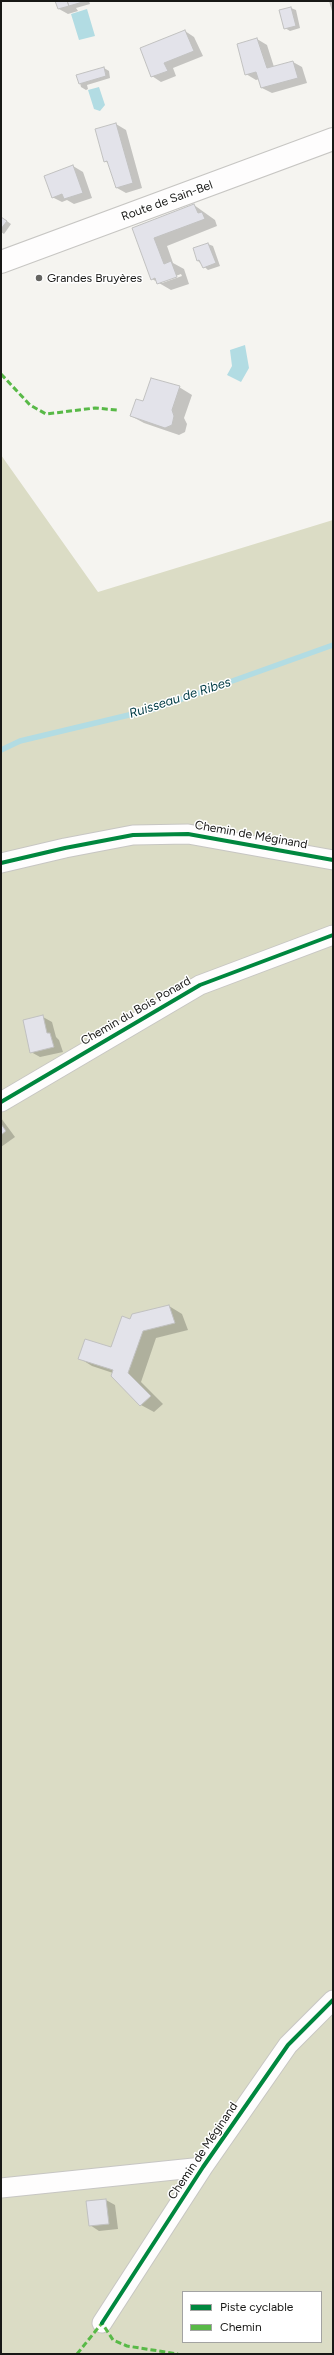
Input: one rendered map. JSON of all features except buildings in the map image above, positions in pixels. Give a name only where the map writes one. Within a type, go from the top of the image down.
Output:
[{"type":"main road","name":"Route de Sain-Bel","points":[[1,262],[333,139]]},
{"type":"street","name":"Chemin de Méginand","points":[[1,863],[65,848],[132,835],[188,834],[333,860]]},
{"type":"street","name":"Chemin du Bois Ponard","points":[[1,1102],[200,985],[333,935]]},
{"type":"street","name":"Chemin de Méginand","points":[[102,2323],[203,2167],[288,2045],[333,2000]]},
{"type":"street","name":"Chemin de Méginand","points":[[1,2188],[203,2167]]},
{"type":"green space","points":[[1,455],[98,592],[333,520],[333,2354],[1,2354]]},
{"type":"water","points":[[87,9],[95,36],[79,40],[71,14]]},
{"type":"water","points":[[99,87],[105,105],[100,111],[94,109],[88,90]]},
{"type":"water","points":[[245,345],[249,368],[241,382],[227,375],[232,366],[230,350]]},
{"type":"waterway","name":"Ruisseau de Ribes","points":[[1,750],[20,741],[154,709],[333,645]]},
{"type":"marked path","points":[[1,374],[30,405],[46,414],[95,408],[117,410]]},
{"type":"marked path","points":[[77,2354],[102,2323],[113,2340],[127,2346],[178,2354]]},
{"type":"cycle path","points":[[1,863],[65,848],[133,835],[188,834],[333,860]]},
{"type":"cycle path","points":[[1,1102],[200,985],[333,935]]},
{"type":"cycle path","points":[[102,2323],[203,2167],[288,2045],[333,2000]]},
{"type":"place","name":"Grandes Bruyères","points":[[39,278]]}]
